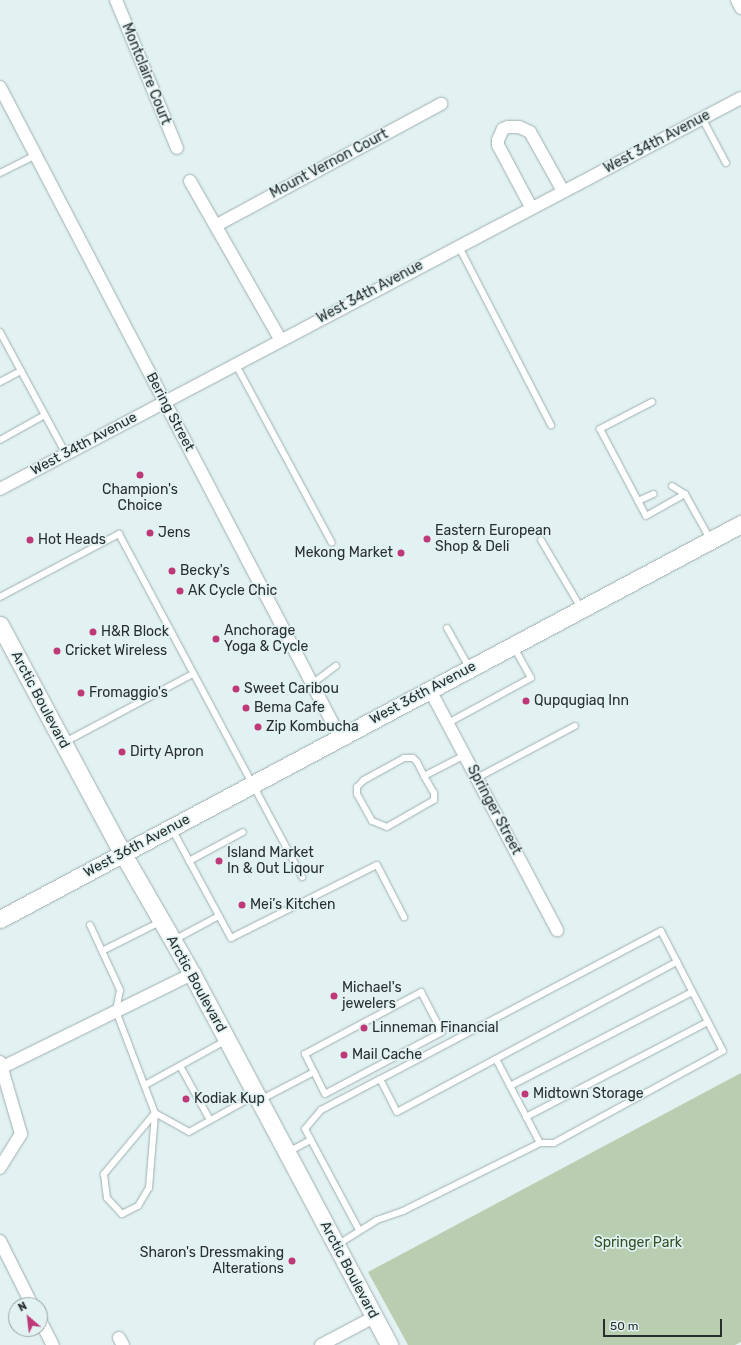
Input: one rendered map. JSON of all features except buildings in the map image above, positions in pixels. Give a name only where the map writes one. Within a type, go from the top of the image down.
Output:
[{"type":"main road","name":"West 36th Avenue","points":[[0,919],[741,524]]},
{"type":"main road","name":"Arctic Boulevard","points":[[0,625],[123,854],[192,974],[389,1345]]},
{"type":"street","name":"Montclaire Court","points":[[116,0],[177,148]]},
{"type":"street","points":[[737,0],[741,8]]},
{"type":"street","name":"Bering Street","points":[[0,87],[340,737]]},
{"type":"street","name":"West 34th Avenue","points":[[0,489],[458,245],[702,118],[740,102]]},
{"type":"street","name":"Mount Vernon Court","points":[[217,225],[441,104]]},
{"type":"street","points":[[531,207],[498,145],[498,140],[503,129],[508,127],[526,128],[530,132],[563,191]]},
{"type":"street","points":[[190,181],[217,225],[280,339]]},
{"type":"street","name":"Springer Street","points":[[430,690],[557,930]]},
{"type":"street","points":[[0,1168],[21,1134],[1,1064],[192,974]]},
{"type":"street","points":[[0,1241],[28,1297]]},
{"type":"street","points":[[321,1345],[374,1317]]},
{"type":"street","points":[[48,1335],[53,1345]]},
{"type":"lane","points":[[702,118],[726,163]]},
{"type":"lane","points":[[0,164],[2,172],[36,155]]},
{"type":"lane","points":[[458,245],[551,425]]},
{"type":"lane","points":[[0,332],[66,454]]},
{"type":"lane","points":[[235,363],[332,543]]},
{"type":"lane","points":[[0,382],[21,371]]},
{"type":"lane","points":[[652,402],[600,430],[646,516],[685,494]]},
{"type":"lane","points":[[0,440],[45,415]]},
{"type":"lane","points":[[672,486],[685,494],[710,541]]},
{"type":"lane","points":[[638,501],[654,494]]},
{"type":"lane","points":[[0,597],[119,534],[302,877]]},
{"type":"lane","points":[[541,540],[582,609]]},
{"type":"lane","points":[[447,628],[470,669]]},
{"type":"lane","points":[[448,723],[531,678],[513,646]]},
{"type":"lane","points":[[312,684],[336,666]]},
{"type":"lane","points":[[63,743],[193,674]]},
{"type":"lane","points":[[477,778],[575,726]]},
{"type":"lane","points":[[424,776],[465,755]]},
{"type":"lane","points":[[404,758],[413,758],[418,762],[424,776],[434,793],[434,800],[387,827],[372,821],[357,794],[357,787],[364,780],[404,758]]},
{"type":"lane","points":[[171,828],[231,938],[377,865],[404,917]]},
{"type":"lane","points":[[189,861],[244,832]]},
{"type":"lane","points":[[172,940],[219,916]]},
{"type":"lane","points":[[102,952],[162,922]]},
{"type":"lane","points":[[90,925],[120,990],[116,1011],[155,1113],[149,1188],[138,1206],[122,1214],[107,1198],[104,1174],[155,1113]]},
{"type":"lane","points":[[336,1246],[377,1220],[403,1212],[540,1143],[554,1143],[723,1051],[661,931],[321,1110],[305,1129],[359,1230]]},
{"type":"lane","points":[[380,1079],[397,1112],[677,962]]},
{"type":"lane","points":[[421,992],[442,1032],[325,1094],[314,1072],[305,1054],[421,992]]},
{"type":"lane","points":[[510,1086],[692,992]]},
{"type":"lane","points":[[526,1117],[708,1022]]},
{"type":"lane","points":[[144,1085],[226,1040]]},
{"type":"lane","points":[[496,1059],[540,1143]]},
{"type":"lane","points":[[180,1066],[210,1120]]},
{"type":"lane","points":[[155,1113],[189,1132],[210,1120],[314,1072]]},
{"type":"lane","points":[[287,1152],[311,1140]]},
{"type":"green space","name":"Springer Park","points":[[741,1073],[741,1342],[735,1345],[408,1345],[368,1272]]},
{"type":"place","name":"Champion's Choice","points":[[140,475]]},
{"type":"place","name":"Jens","points":[[150,533]]},
{"type":"place","name":"Eastern European Shop & Deli","points":[[427,539]]},
{"type":"place","name":"Hot Heads","points":[[30,540]]},
{"type":"place","name":"Mekong Market","points":[[401,553]]},
{"type":"place","name":"Becky's","points":[[172,571]]},
{"type":"place","name":"AK Cycle Chic","points":[[180,591]]},
{"type":"place","name":"H&R Block","points":[[93,632]]},
{"type":"place","name":"Anchorage Yoga & Cycle","points":[[216,639]]},
{"type":"place","name":"Cricket Wireless","points":[[57,651]]},
{"type":"place","name":"Sweet Caribou","points":[[236,689]]},
{"type":"place","name":"Fromaggio's","points":[[81,693]]},
{"type":"place","name":"Qupqugiaq Inn","points":[[526,701]]},
{"type":"place","name":"Bema Cafe","points":[[246,708]]},
{"type":"place","name":"Zip Kombucha","points":[[258,727]]},
{"type":"place","name":"Dirty Apron","points":[[122,752]]},
{"type":"place","name":"Island Market In & Out Liqour","points":[[219,861]]},
{"type":"place","name":"Mei’s Kitchen","points":[[242,905]]},
{"type":"place","name":"Michael's jewelers","points":[[334,996]]},
{"type":"place","name":"Linneman Financial","points":[[364,1028]]},
{"type":"place","name":"Mail Cache","points":[[344,1055]]},
{"type":"place","name":"Midtown Storage","points":[[525,1094]]},
{"type":"place","name":"Kodiak Kup","points":[[186,1099]]},
{"type":"place","name":"Sharon's Dressmaking Alterations","points":[[292,1261]]}]
